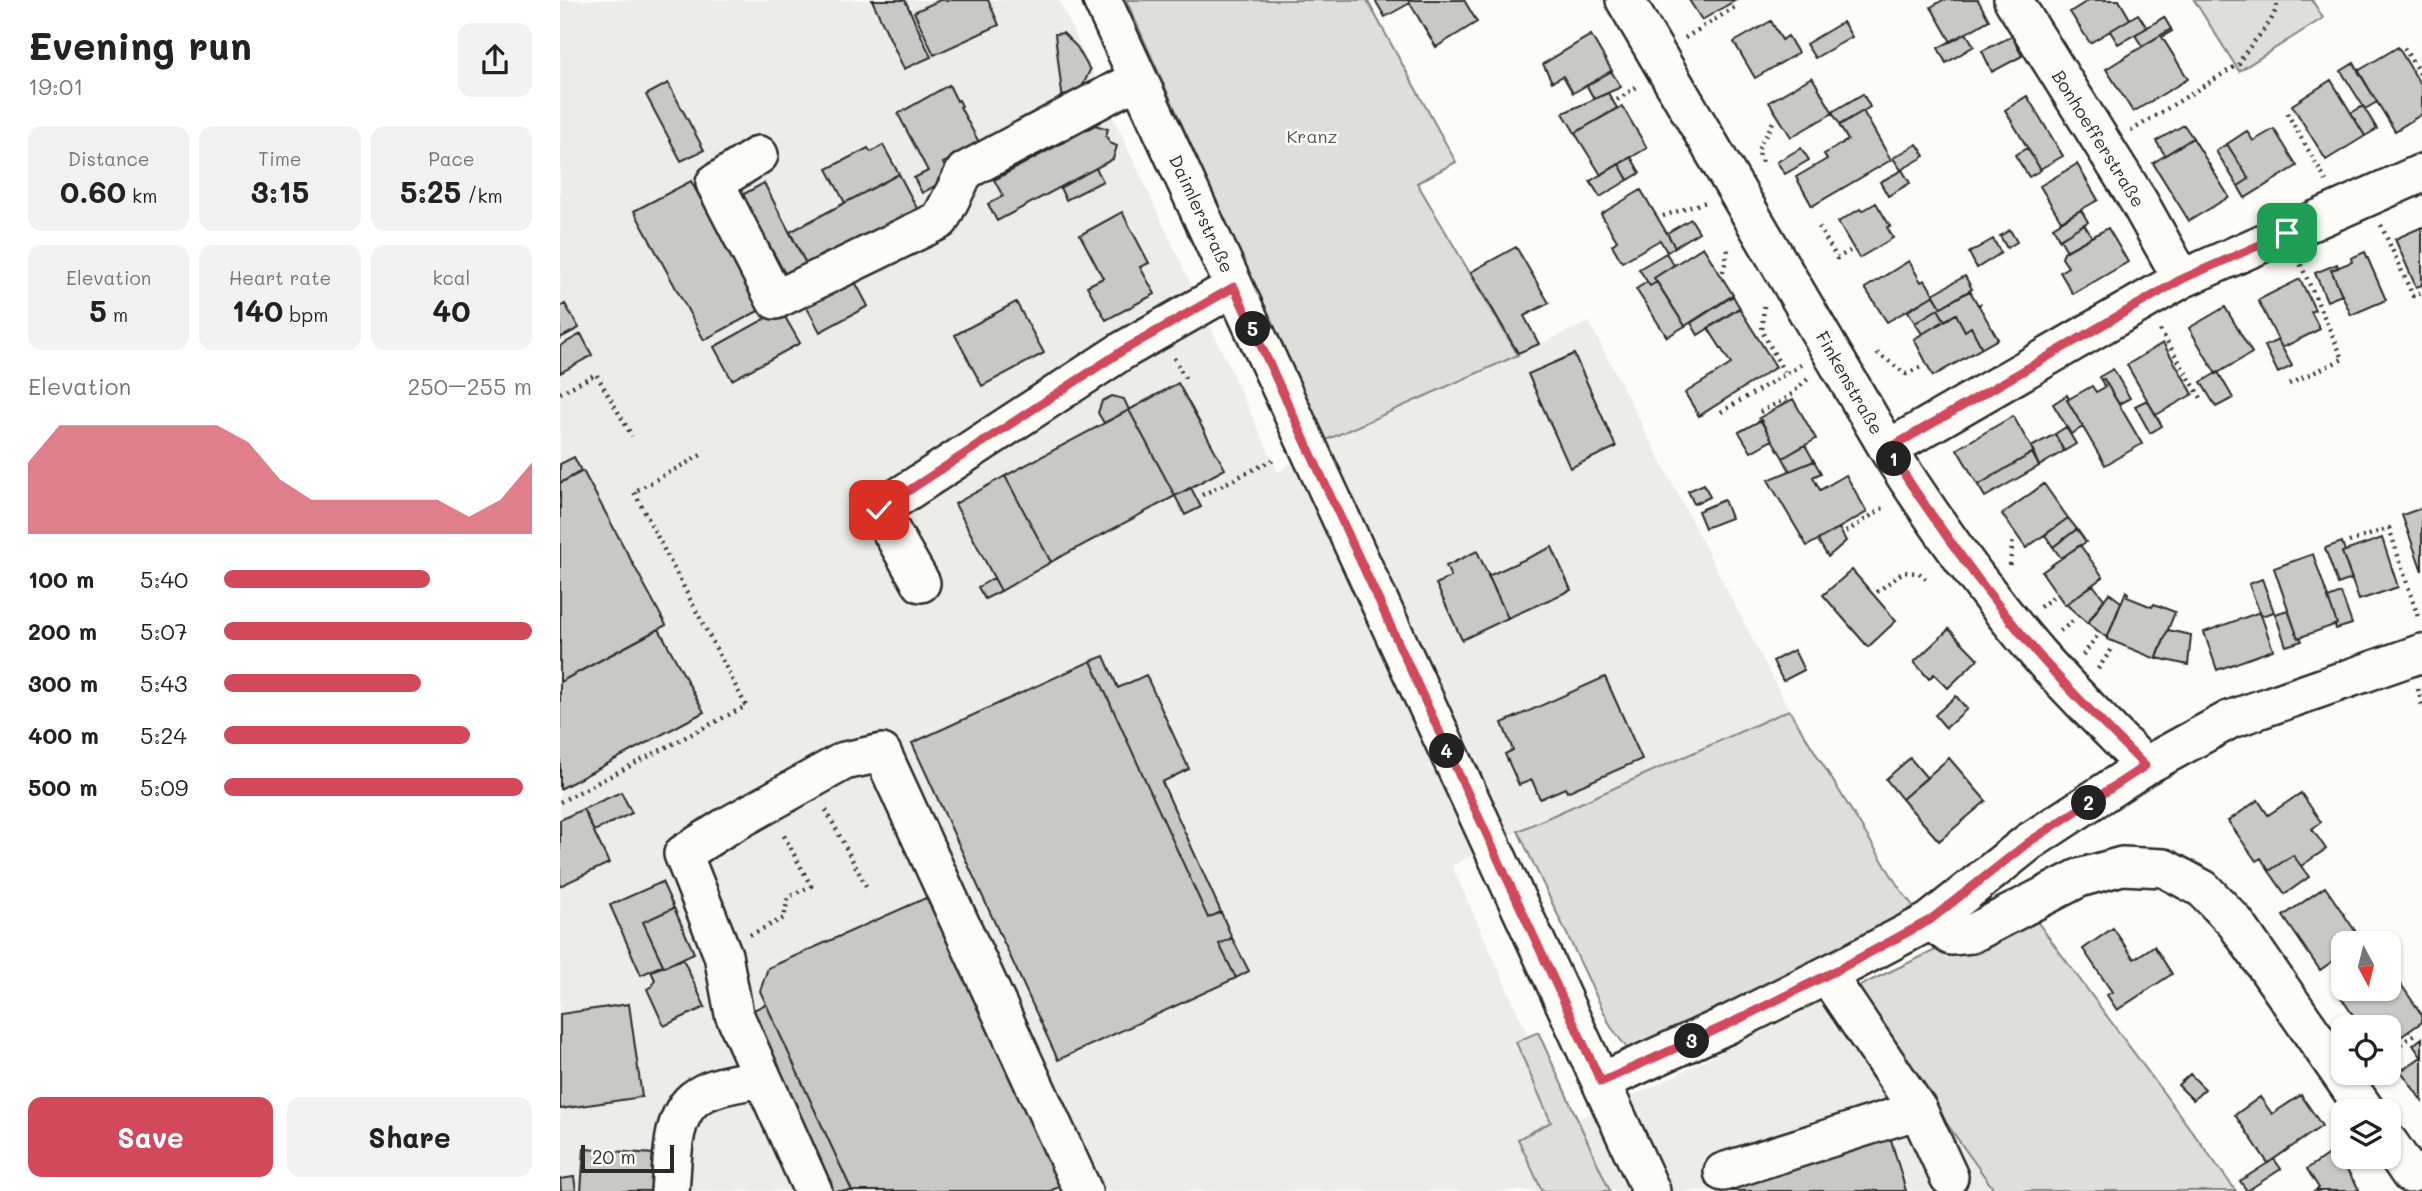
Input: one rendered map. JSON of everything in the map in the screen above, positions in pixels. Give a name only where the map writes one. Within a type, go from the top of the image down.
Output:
[{"type":"street","name":"Daimlerstraße","points":[[1102,0],[1651,1191]]},
{"type":"street","name":"Finkenstraße","points":[[1625,0],[1913,488],[1969,568],[2038,655],[2145,766]]},
{"type":"street","name":"Bonhoefferstraße","points":[[2013,0],[2139,202],[2182,279]]},
{"type":"street","points":[[759,155],[715,183],[775,300],[940,220],[965,171],[1138,79]]},
{"type":"street","points":[[1888,449],[2182,279],[2422,173]]},
{"type":"street","points":[[921,583],[879,510],[1122,351],[1234,287]]},
{"type":"street","points":[[1601,1082],[1729,1024],[1930,920],[2029,842],[2145,766],[2230,720],[2422,653]]},
{"type":"street","points":[[813,1191],[734,1014],[721,949],[683,854],[844,761],[882,753],[1083,1191]]},
{"type":"street","points":[[1930,920],[1951,936],[1971,934],[2079,878],[2122,866],[2164,868],[2203,889],[2235,922],[2358,1099]]},
{"type":"street","points":[[1827,975],[1918,1110],[1949,1177]]},
{"type":"street","points":[[670,1191],[676,1133],[683,1114],[695,1098],[716,1089],[761,1078]]},
{"type":"street","points":[[1723,1172],[1918,1110]]},
{"type":"street","points":[[2401,1161],[2410,1174]]},
{"type":"path","points":[[2140,125],[2239,64],[2243,54],[2271,19],[2277,0]]},
{"type":"path","points":[[1657,55],[1735,7]]},
{"type":"path","points":[[2404,48],[2422,77]]},
{"type":"path","points":[[2287,113],[2356,203],[2413,296],[2422,292]]},
{"type":"path","points":[[1762,164],[1758,150],[1773,122]]},
{"type":"path","points":[[1663,216],[1710,201],[1714,206]]},
{"type":"path","points":[[1819,227],[1837,258],[1850,251]]},
{"type":"path","points":[[2287,233],[2343,359],[2289,384]]},
{"type":"path","points":[[1723,272],[1730,242]]},
{"type":"path","points":[[1765,298],[1762,331],[1785,374]]},
{"type":"path","points":[[2143,302],[2201,398]]},
{"type":"path","points":[[1721,412],[1785,374],[1832,353]]},
{"type":"path","points":[[1760,412],[1787,398],[1832,353]]},
{"type":"path","points":[[1877,353],[1906,374],[1922,367]]},
{"type":"path","points":[[560,393],[596,374],[632,436]]},
{"type":"path","points":[[1202,495],[1306,443]]},
{"type":"path","points":[[560,802],[746,706],[634,492],[701,455]]},
{"type":"path","points":[[1846,532],[1913,488]]},
{"type":"path","points":[[2349,542],[2389,528],[2422,631]]},
{"type":"path","points":[[2009,570],[2012,538]]},
{"type":"path","points":[[1877,592],[1903,572],[1919,573],[1926,579]]},
{"type":"path","points":[[2419,694],[2422,705]]},
{"type":"path","points":[[811,779],[868,890]]},
{"type":"path","points":[[721,949],[784,918],[788,897],[811,886],[767,804]]},
{"type":"path","points":[[2401,1044],[2415,1034]]},
{"type":"shaded area","points":[[560,0],[1059,0],[1278,472],[1327,440],[1589,322],[1789,710],[1518,831],[1452,866],[1565,1124],[1654,1086],[1828,998],[1851,990],[1995,1191],[560,1191]]},
{"type":"green space","name":"Kranz","points":[[1126,0],[1367,0],[1456,162],[1417,183],[1518,355],[1324,441]]},
{"type":"green space","points":[[2194,0],[2312,0],[2323,18],[2239,71]]},
{"type":"green space","points":[[1789,710],[1900,889],[1917,911],[1906,922],[1630,1052],[1611,1027],[1518,831]]},
{"type":"green space","points":[[2033,916],[2236,1191],[1995,1191],[1851,990],[1944,946]]},
{"type":"green space","points":[[1538,1032],[1610,1191],[1542,1191],[1518,1139],[1551,1122],[1516,1042]]},
{"type":"building","points":[[872,0],[905,0],[931,57],[904,69]]},
{"type":"building","points":[[940,0],[988,0],[999,25],[934,55],[914,12]]},
{"type":"building","points":[[1375,0],[1408,0],[1410,3],[1385,17]]},
{"type":"building","points":[[1408,0],[1464,0],[1477,22],[1436,47]]},
{"type":"building","points":[[1689,0],[1736,0],[1702,20]]},
{"type":"building","points":[[1943,0],[1978,0],[1989,20],[1951,42],[1931,7]]},
{"type":"building","points":[[2089,0],[2119,0],[2130,19],[2090,43],[2070,12]]},
{"type":"building","points":[[2138,14],[2147,28],[2118,44],[2110,31]]},
{"type":"building","points":[[2164,17],[2171,29],[2142,46],[2135,35]]},
{"type":"building","points":[[1771,21],[1782,40],[1788,36],[1798,53],[1755,78],[1734,42]]},
{"type":"building","points":[[1843,22],[1852,37],[1815,58],[1806,44]]},
{"type":"building","points":[[2171,29],[2172,31],[2162,37],[2188,79],[2133,112],[2106,69]]},
{"type":"building","points":[[1063,33],[1077,47],[1090,70],[1079,94],[1063,102],[1055,34]]},
{"type":"building","points":[[1966,33],[1974,46],[1946,63],[1938,48]]},
{"type":"building","points":[[1591,35],[1612,71],[1573,93],[1563,76],[1552,82],[1543,64]]},
{"type":"building","points":[[2012,36],[2022,56],[1992,72],[1982,51]]},
{"type":"building","points":[[2398,47],[2422,87],[2422,114],[2395,131],[2358,71]]},
{"type":"building","points":[[2354,63],[2377,102],[2365,109],[2341,71]]},
{"type":"building","points":[[1611,71],[1621,87],[1594,99],[1587,86]]},
{"type":"building","points":[[1812,77],[1833,113],[1791,137],[1769,102]]},
{"type":"building","points":[[2331,80],[2365,136],[2326,160],[2292,105]]},
{"type":"building","points":[[668,83],[704,150],[681,161],[646,95]]},
{"type":"building","points":[[949,85],[981,146],[943,163],[950,178],[922,193],[914,178],[928,171],[898,114]]},
{"type":"building","points":[[1608,93],[1617,108],[1575,133],[1563,113]]},
{"type":"building","points":[[1863,94],[1870,107],[1840,125],[1832,112]]},
{"type":"building","points":[[2027,96],[2063,156],[2040,169],[2005,110]]},
{"type":"building","points":[[1622,106],[1647,148],[1601,175],[1575,133]]},
{"type":"building","points":[[2363,106],[2377,129],[2365,136],[2351,113]]},
{"type":"building","points":[[1863,111],[1891,160],[1812,206],[1796,177],[1827,159],[1824,154],[1848,140],[1839,125]]},
{"type":"building","points":[[1095,125],[1108,129],[1106,136],[1110,143],[1117,146],[1113,159],[997,221],[988,204],[1003,196],[994,180]]},
{"type":"building","points":[[2184,125],[2193,138],[2165,155],[2156,141]]},
{"type":"building","points":[[2274,129],[2297,166],[2245,198],[2238,186],[2249,179],[2227,144],[2247,131],[2253,141]]},
{"type":"building","points":[[2193,138],[2229,197],[2189,221],[2153,163]]},
{"type":"building","points":[[1917,144],[1925,156],[1901,170],[1893,158]]},
{"type":"building","points":[[2227,144],[2249,179],[2238,186],[2216,151]]},
{"type":"building","points":[[883,145],[899,174],[845,203],[827,169],[868,148],[871,152]]},
{"type":"building","points":[[1801,148],[1809,160],[1785,174],[1777,162]]},
{"type":"building","points":[[2027,148],[2041,170],[2029,177],[2015,155]]},
{"type":"building","points":[[1631,157],[1640,173],[1628,180],[1619,164]]},
{"type":"building","points":[[1619,164],[1628,180],[1600,197],[1590,181]]},
{"type":"building","points":[[2077,164],[2098,200],[2061,221],[2040,186]]},
{"type":"building","points":[[1096,168],[1103,181],[1066,200],[1060,188]]},
{"type":"building","points":[[1902,170],[1910,183],[1888,196],[1880,182]]},
{"type":"building","points":[[899,174],[921,216],[830,264],[825,253],[806,264],[790,232]]},
{"type":"building","points":[[691,181],[760,310],[704,340],[634,211]]},
{"type":"building","points":[[764,183],[806,264],[785,274],[742,195]]},
{"type":"building","points":[[1641,190],[1675,247],[1667,252],[1660,240],[1622,262],[1612,245],[1617,241],[1601,214]]},
{"type":"building","points":[[1876,203],[1890,226],[1887,227],[1893,238],[1859,258],[1838,222]]},
{"type":"building","points":[[2081,210],[2088,222],[2059,239],[2053,227]]},
{"type":"building","points":[[1122,212],[1149,263],[1140,267],[1155,294],[1106,320],[1087,286],[1103,278],[1080,235]]},
{"type":"building","points":[[1691,219],[1699,232],[1675,247],[1667,233]]},
{"type":"building","points":[[2084,224],[2092,237],[2067,251],[2060,239]]},
{"type":"building","points":[[2422,227],[2422,285],[2416,287],[2395,239]]},
{"type":"building","points":[[2108,228],[2128,262],[2073,294],[2060,272],[2068,267],[2062,258],[2064,252]]},
{"type":"building","points":[[2010,230],[2017,242],[2007,248],[2000,236]]},
{"type":"building","points":[[1993,239],[2001,253],[1977,268],[1969,253]]},
{"type":"building","points":[[1516,247],[1549,303],[1524,316],[1539,344],[1518,353],[1471,272]]},
{"type":"building","points":[[1703,247],[1733,295],[1685,326],[1654,278]]},
{"type":"building","points":[[2365,252],[2386,300],[2351,315],[2331,270],[2352,262],[2351,258]]},
{"type":"building","points":[[1666,253],[1674,265],[1654,278],[1657,282],[1650,286],[1639,269]]},
{"type":"building","points":[[1909,261],[1921,282],[1925,280],[1934,295],[1887,322],[1865,288]]},
{"type":"building","points":[[2337,264],[2338,268],[2331,270],[2342,295],[2327,301],[2315,273]]},
{"type":"building","points":[[1965,276],[1972,289],[1941,307],[1933,294]]},
{"type":"building","points":[[853,278],[868,306],[820,332],[805,304]]},
{"type":"building","points":[[2300,279],[2315,310],[2311,312],[2320,329],[2282,348],[2258,300]]},
{"type":"building","points":[[1647,282],[1650,286],[1657,282],[1685,326],[1667,337],[1636,289]]},
{"type":"building","points":[[1970,291],[1998,339],[1982,348],[1971,327],[1965,331],[1956,314],[1945,321],[1938,309]]},
{"type":"building","points":[[1934,295],[1941,307],[1915,323],[1908,311]]},
{"type":"building","points":[[1733,296],[1740,308],[1698,335],[1691,323]]},
{"type":"building","points":[[1016,302],[1044,353],[982,386],[955,335]]},
{"type":"building","points":[[565,304],[579,328],[560,338],[560,307]]},
{"type":"building","points":[[2225,307],[2252,353],[2216,374],[2189,328]]},
{"type":"building","points":[[1739,308],[1776,367],[1699,416],[1685,393],[1731,364],[1708,328]]},
{"type":"building","points":[[1938,309],[1945,321],[1922,334],[1915,323]]},
{"type":"building","points":[[781,310],[800,343],[732,380],[714,347]]},
{"type":"building","points":[[1956,314],[1965,331],[1971,327],[1982,348],[1933,376],[1914,339]]},
{"type":"building","points":[[581,334],[592,355],[560,373],[560,346]]},
{"type":"building","points":[[2278,340],[2292,366],[2278,373],[2265,346]]},
{"type":"building","points":[[2163,343],[2193,394],[2156,415],[2127,365]]},
{"type":"building","points":[[1574,354],[1616,447],[1570,468],[1528,374]]},
{"type":"building","points":[[2113,369],[2130,398],[2119,404],[2104,379],[2099,377]]},
{"type":"building","points":[[2218,372],[2233,398],[2216,407],[2201,382]]},
{"type":"building","points":[[2104,379],[2142,444],[2105,465],[2067,400],[2092,386],[2096,392],[2105,387],[2101,380]]},
{"type":"building","points":[[1178,383],[1225,469],[1175,496],[1129,410]]},
{"type":"building","points":[[2067,395],[2067,400],[2083,427],[2071,434],[2053,404]]},
{"type":"building","points":[[1112,396],[1124,399],[1129,410],[1104,423],[1098,413],[1102,401]]},
{"type":"building","points":[[1793,399],[1816,439],[1783,458],[1759,418]]},
{"type":"building","points":[[2147,400],[2162,426],[2150,433],[2135,406]]},
{"type":"building","points":[[1129,410],[1175,496],[1051,562],[1005,476]]},
{"type":"building","points":[[2013,416],[2034,452],[1978,485],[1957,449]]},
{"type":"building","points":[[1761,420],[1772,440],[1751,452],[1739,432]]},
{"type":"building","points":[[2066,427],[2076,444],[2064,451],[2055,434]]},
{"type":"building","points":[[2055,434],[2064,451],[2039,466],[2031,447]]},
{"type":"building","points":[[1805,445],[1814,461],[1790,471],[1783,458]]},
{"type":"building","points":[[2032,453],[2039,466],[1985,497],[1978,485]]},
{"type":"building","points":[[574,457],[581,471],[560,483],[560,464]]},
{"type":"building","points":[[1814,461],[1821,473],[1813,477],[1820,490],[1846,475],[1867,512],[1807,546],[1768,480]]},
{"type":"building","points":[[583,471],[666,625],[560,682],[560,483]]},
{"type":"building","points":[[1005,476],[1051,562],[1001,591],[955,504]]},
{"type":"building","points":[[1704,484],[1710,497],[1694,504],[1688,491]]},
{"type":"building","points":[[2044,484],[2068,518],[2026,548],[2002,514]]},
{"type":"building","points":[[1191,488],[1201,507],[1185,515],[1175,496]]},
{"type":"building","points":[[1724,500],[1731,518],[1705,528],[1698,511]]},
{"type":"building","points":[[2422,508],[2422,571],[2402,515]]},
{"type":"building","points":[[2068,518],[2077,529],[2053,547],[2045,535]]},
{"type":"building","points":[[1839,528],[1846,541],[1828,557],[1818,540]]},
{"type":"building","points":[[2077,529],[2086,542],[2061,558],[2053,547]]},
{"type":"building","points":[[2382,538],[2398,587],[2359,600],[2342,552]]},
{"type":"building","points":[[2342,542],[2345,551],[2342,552],[2352,579],[2338,584],[2325,548]]},
{"type":"building","points":[[2080,545],[2103,577],[2065,605],[2042,572]]},
{"type":"building","points":[[1552,547],[1571,590],[1508,618],[1488,576]]},
{"type":"building","points":[[1477,551],[1508,618],[1462,640],[1436,584],[1451,577],[1446,566]]},
{"type":"building","points":[[2313,554],[2337,624],[2298,638],[2274,568]]},
{"type":"building","points":[[1852,570],[1896,621],[1868,647],[1823,595]]},
{"type":"building","points":[[994,578],[1001,591],[985,599],[978,587]]},
{"type":"building","points":[[2262,579],[2274,612],[2261,616],[2249,584]]},
{"type":"building","points":[[2093,585],[2104,599],[2087,623],[2066,604]]},
{"type":"building","points":[[2126,591],[2127,597],[2175,612],[2156,659],[2107,639]]},
{"type":"building","points":[[2109,593],[2121,602],[2107,638],[2088,623]]},
{"type":"building","points":[[2341,593],[2352,624],[2336,629],[2337,624],[2328,598]]},
{"type":"building","points":[[2288,610],[2298,638],[2302,641],[2286,646],[2275,614]]},
{"type":"building","points":[[2260,612],[2273,650],[2217,670],[2204,632]]},
{"type":"building","points":[[659,629],[704,712],[560,789],[560,682]]},
{"type":"building","points":[[1949,629],[1978,659],[1948,688],[1934,674],[1929,679],[1914,662]]},
{"type":"building","points":[[2168,630],[2191,635],[2188,665],[2157,658]]},
{"type":"building","points":[[1794,650],[1804,670],[1783,681],[1773,661]]},
{"type":"building","points":[[1104,656],[1118,688],[1146,675],[1189,769],[1162,782],[1221,912],[1208,918],[1091,661]]},
{"type":"building","points":[[1091,661],[1208,918],[1221,912],[1232,938],[1219,944],[1236,978],[1058,1060],[912,743]]},
{"type":"building","points":[[1605,677],[1642,759],[1567,792],[1565,788],[1540,799],[1532,780],[1519,785],[1505,754],[1513,750],[1502,723]]},
{"type":"building","points":[[1956,696],[1967,709],[1946,728],[1935,715]]},
{"type":"building","points":[[1910,758],[1927,778],[1902,799],[1886,779]]},
{"type":"building","points":[[1949,758],[1986,801],[1939,841],[1902,799]]},
{"type":"building","points":[[621,792],[632,813],[594,831],[583,809]]},
{"type":"building","points":[[2301,793],[2321,822],[2312,829],[2326,849],[2301,866],[2293,855],[2269,871],[2261,858],[2256,861],[2228,821],[2258,800],[2268,815]]},
{"type":"building","points":[[583,809],[609,863],[560,886],[560,820]]},
{"type":"building","points":[[2293,855],[2309,877],[2285,894],[2269,871]]},
{"type":"building","points":[[662,882],[674,908],[643,922],[663,965],[641,975],[610,905]]},
{"type":"building","points":[[2325,887],[2355,931],[2331,931],[2331,962],[2320,970],[2283,916]]},
{"type":"building","points":[[937,893],[1070,1182],[1050,1191],[852,1191],[760,991],[768,968]]},
{"type":"building","points":[[674,908],[694,953],[664,967],[643,922]]},
{"type":"building","points":[[2113,928],[2134,959],[2154,946],[2172,974],[2117,1010],[2107,995],[2112,992],[2083,949]]},
{"type":"building","points":[[1232,938],[1249,971],[1236,978],[1219,944]]},
{"type":"building","points":[[683,959],[705,1007],[664,1026],[647,989],[655,980],[651,971]]},
{"type":"building","points":[[2401,984],[2422,1015],[2422,1022],[2401,1037],[2401,1015],[2353,1015],[2343,1001],[2401,1001]]},
{"type":"building","points":[[629,1004],[642,1097],[560,1109],[560,1014]]},
{"type":"building","points":[[766,1004],[852,1191],[829,1191],[747,1013]]},
{"type":"building","points":[[2422,1038],[2422,1058],[2413,1045]]},
{"type":"building","points":[[2422,1058],[2422,1101],[2401,1071]]},
{"type":"building","points":[[2190,1074],[2205,1089],[2193,1100],[2178,1085]]},
{"type":"building","points":[[2301,1095],[2322,1126],[2268,1163],[2235,1115],[2260,1097],[2272,1114]]},
{"type":"building","points":[[1887,1126],[1906,1191],[1730,1191],[1730,1173]]},
{"type":"building","points":[[584,1149],[654,1154],[652,1191],[581,1191]]},
{"type":"building","points":[[2331,1152],[2331,1169],[2346,1169],[2359,1189],[2315,1191],[2319,1188],[2307,1169]]},
{"type":"building","points":[[2274,1159],[2281,1169],[2247,1191],[2240,1181]]},
{"type":"building","points":[[574,1177],[576,1191],[561,1191],[560,1179]]},
{"type":"route","points":[[879,510],[1122,351],[1234,287],[1601,1082],[1729,1024],[1930,920],[2029,842],[2145,766],[2038,655],[1969,568],[1888,449],[2182,279],[2287,233]]}]
